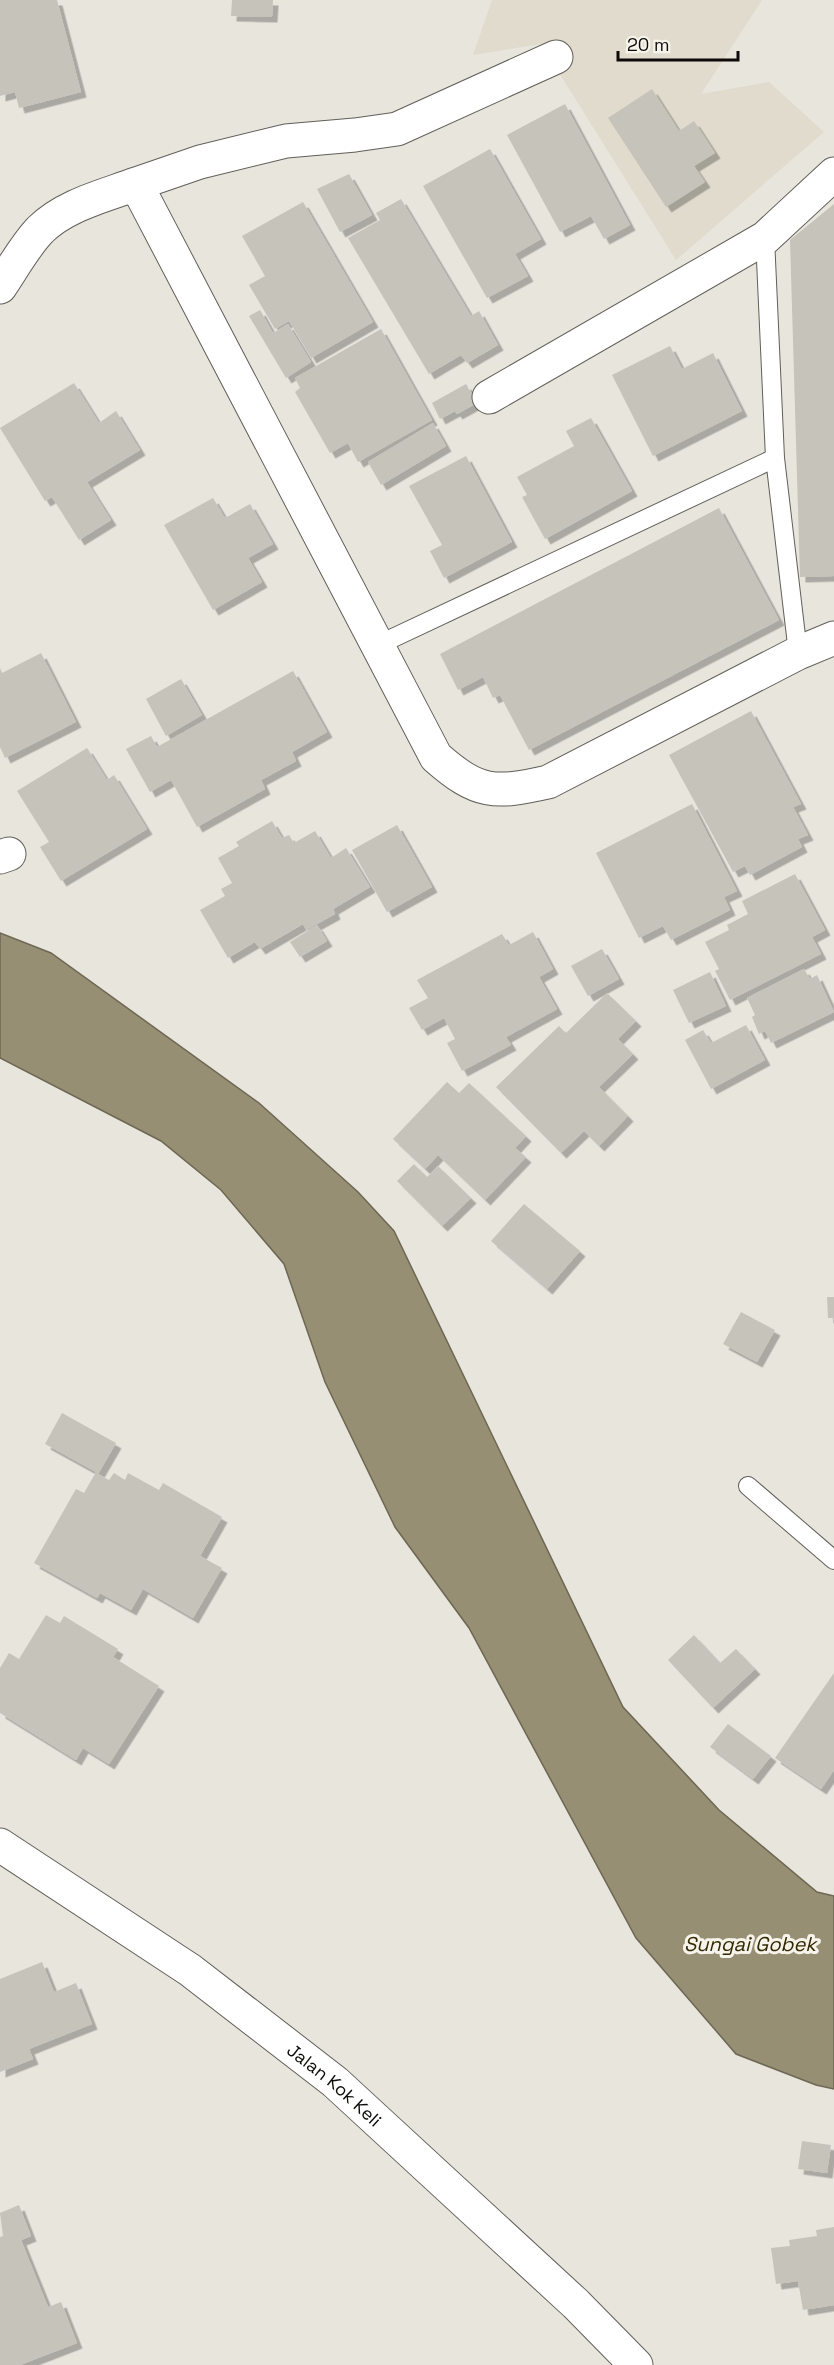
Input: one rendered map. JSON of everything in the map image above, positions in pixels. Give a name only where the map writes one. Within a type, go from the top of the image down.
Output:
[{"type":"street","points":[[0,287],[40,230],[56,217],[136,184],[200,162],[286,141],[397,129],[556,57]]},
{"type":"street","points":[[489,398],[765,238],[834,174]]},
{"type":"street","points":[[136,184],[436,757],[459,778],[482,788],[513,790],[548,782],[798,653],[834,638]]},
{"type":"street","name":"Jalan Kok Keli","points":[[0,1845],[190,1970],[335,2082],[576,2304],[636,2365]]},
{"type":"lane","points":[[765,238],[775,458],[798,653]]},
{"type":"lane","points":[[378,645],[775,458]]},
{"type":"lane","points":[[748,1486],[834,1560]]},
{"type":"shaded area","points":[[492,0],[762,0],[701,94],[769,82],[824,132],[676,260],[541,44],[473,55]]},
{"type":"water","name":"Sungai Gobek","points":[[0,933],[51,953],[259,1103],[358,1192],[394,1231],[623,1707],[719,1810],[817,1892],[834,1896],[834,2089],[816,2085],[736,2054],[636,1938],[469,1628],[395,1527],[325,1382],[284,1264],[221,1190],[161,1141],[0,1058]]},
{"type":"building","points":[[0,0],[57,0],[81,92],[19,108],[15,92],[0,96]]},
{"type":"building","points":[[232,0],[273,0],[272,17],[231,16]]},
{"type":"building","points":[[652,89],[679,131],[694,121],[715,153],[694,166],[705,182],[666,207],[608,118]]},
{"type":"building","points":[[565,104],[630,225],[604,239],[591,216],[560,232],[507,135]]},
{"type":"building","points":[[490,149],[541,239],[515,254],[528,276],[487,298],[423,186]]},
{"type":"building","points":[[349,174],[372,215],[340,232],[317,189]]},
{"type":"building","points":[[401,199],[471,316],[479,311],[498,345],[467,363],[461,355],[429,374],[348,238],[380,220],[376,213]]},
{"type":"building","points":[[303,202],[373,322],[311,358],[289,321],[275,329],[249,285],[265,276],[242,236]]},
{"type":"building","points":[[834,204],[834,576],[800,577],[790,240]]},
{"type":"building","points":[[260,310],[273,333],[288,324],[311,362],[286,378],[249,316]]},
{"type":"building","points":[[381,329],[432,420],[358,462],[348,443],[330,453],[295,392],[300,388],[295,378]]},
{"type":"building","points":[[670,346],[682,369],[713,353],[742,411],[653,456],[612,375]]},
{"type":"building","points":[[74,383],[99,423],[116,411],[140,450],[87,482],[111,520],[79,540],[52,497],[45,501],[0,428]]},
{"type":"building","points":[[466,384],[477,403],[457,414],[455,411],[440,419],[432,403]]},
{"type":"building","points":[[591,418],[632,491],[545,539],[522,497],[527,495],[517,477],[574,446],[566,431]]},
{"type":"building","points":[[433,423],[446,446],[381,485],[368,462]]},
{"type":"building","points":[[466,456],[512,542],[444,578],[430,551],[442,545],[409,486]]},
{"type":"building","points":[[213,498],[225,518],[250,504],[273,544],[248,558],[262,582],[213,610],[164,525]]},
{"type":"building","points":[[719,508],[779,620],[529,750],[500,695],[493,698],[483,677],[458,690],[440,654]]},
{"type":"building","points":[[41,653],[76,722],[5,758],[0,747],[0,668],[2,673]]},
{"type":"building","points":[[293,671],[327,732],[292,752],[296,761],[261,780],[265,789],[197,827],[171,780],[150,792],[126,749],[151,736],[157,747]]},
{"type":"building","points":[[181,679],[202,715],[166,736],[146,699]]},
{"type":"building","points":[[751,711],[801,804],[793,807],[808,835],[798,839],[802,847],[750,875],[745,866],[733,872],[669,755]]},
{"type":"building","points":[[87,748],[107,780],[114,775],[147,829],[61,881],[40,847],[49,842],[17,791]]},
{"type":"building","points":[[692,804],[737,891],[724,897],[730,910],[671,940],[663,926],[639,938],[596,853]]},
{"type":"building","points":[[272,821],[282,838],[289,835],[294,843],[315,831],[331,858],[346,848],[370,887],[333,909],[335,914],[306,930],[303,924],[260,949],[255,942],[228,958],[200,910],[225,896],[221,889],[232,883],[218,858],[239,846],[236,842]]},
{"type":"building","points":[[397,825],[432,887],[387,912],[352,850]]},
{"type":"building","points":[[795,874],[825,930],[812,937],[821,954],[730,1000],[715,971],[719,969],[705,942],[729,930],[727,925],[748,914],[742,901]]},
{"type":"building","points":[[317,925],[327,941],[300,957],[290,942]]},
{"type":"building","points":[[533,932],[553,969],[539,977],[557,1009],[506,1037],[511,1045],[462,1071],[447,1043],[455,1039],[444,1018],[422,1030],[409,1008],[428,998],[417,980],[502,934],[509,945]]},
{"type":"building","points":[[602,949],[619,979],[588,996],[571,966]]},
{"type":"building","points":[[804,969],[810,979],[817,975],[834,1012],[771,1043],[765,1031],[759,1034],[752,1017],[755,1015],[747,998]]},
{"type":"building","points":[[710,972],[726,1006],[689,1023],[673,990]]},
{"type":"building","points":[[607,993],[636,1021],[618,1039],[633,1054],[599,1087],[628,1116],[599,1146],[584,1131],[561,1153],[496,1087],[559,1026],[566,1033]]},
{"type":"building","points":[[746,1025],[765,1060],[711,1089],[685,1040],[703,1030],[711,1043]]},
{"type":"building","points":[[447,1082],[459,1093],[469,1083],[526,1136],[515,1148],[526,1157],[485,1200],[438,1155],[425,1169],[393,1139]]},
{"type":"building","points":[[414,1164],[427,1177],[438,1166],[471,1198],[442,1226],[397,1181]]},
{"type":"building","points":[[524,1204],[580,1251],[547,1289],[491,1241]]},
{"type":"building","points":[[827,1297],[834,1297],[834,1318],[828,1318]]},
{"type":"building","points":[[741,1312],[775,1330],[757,1362],[723,1344]]},
{"type":"building","points":[[62,1413],[116,1443],[98,1474],[109,1480],[114,1473],[125,1480],[128,1473],[159,1490],[163,1483],[222,1517],[200,1556],[222,1568],[193,1618],[143,1589],[131,1610],[100,1593],[97,1598],[34,1563],[76,1489],[84,1493],[96,1472],[45,1444]]},
{"type":"building","points":[[46,1615],[60,1623],[64,1616],[118,1649],[113,1657],[159,1686],[109,1764],[83,1748],[76,1760],[0,1713],[0,1668],[9,1653],[19,1659]]},
{"type":"building","points":[[694,1635],[720,1663],[736,1649],[755,1669],[713,1708],[668,1660]]},
{"type":"building","points":[[834,1673],[834,1770],[821,1789],[775,1758]]},
{"type":"building","points":[[728,1724],[771,1756],[753,1779],[710,1747]]},
{"type":"building","points":[[42,1962],[54,1992],[76,1983],[92,2024],[29,2049],[33,2059],[0,2072],[0,1979]]},
{"type":"building","points":[[802,2141],[831,2145],[827,2173],[798,2169]]},
{"type":"building","points":[[19,2205],[31,2236],[21,2240],[48,2307],[61,2302],[77,2343],[20,2365],[0,2365],[0,2237],[3,2236],[0,2213]]},
{"type":"building","points":[[834,2227],[834,2305],[803,2310],[798,2281],[776,2284],[771,2248],[790,2246],[789,2240],[817,2236],[816,2230]]}]
